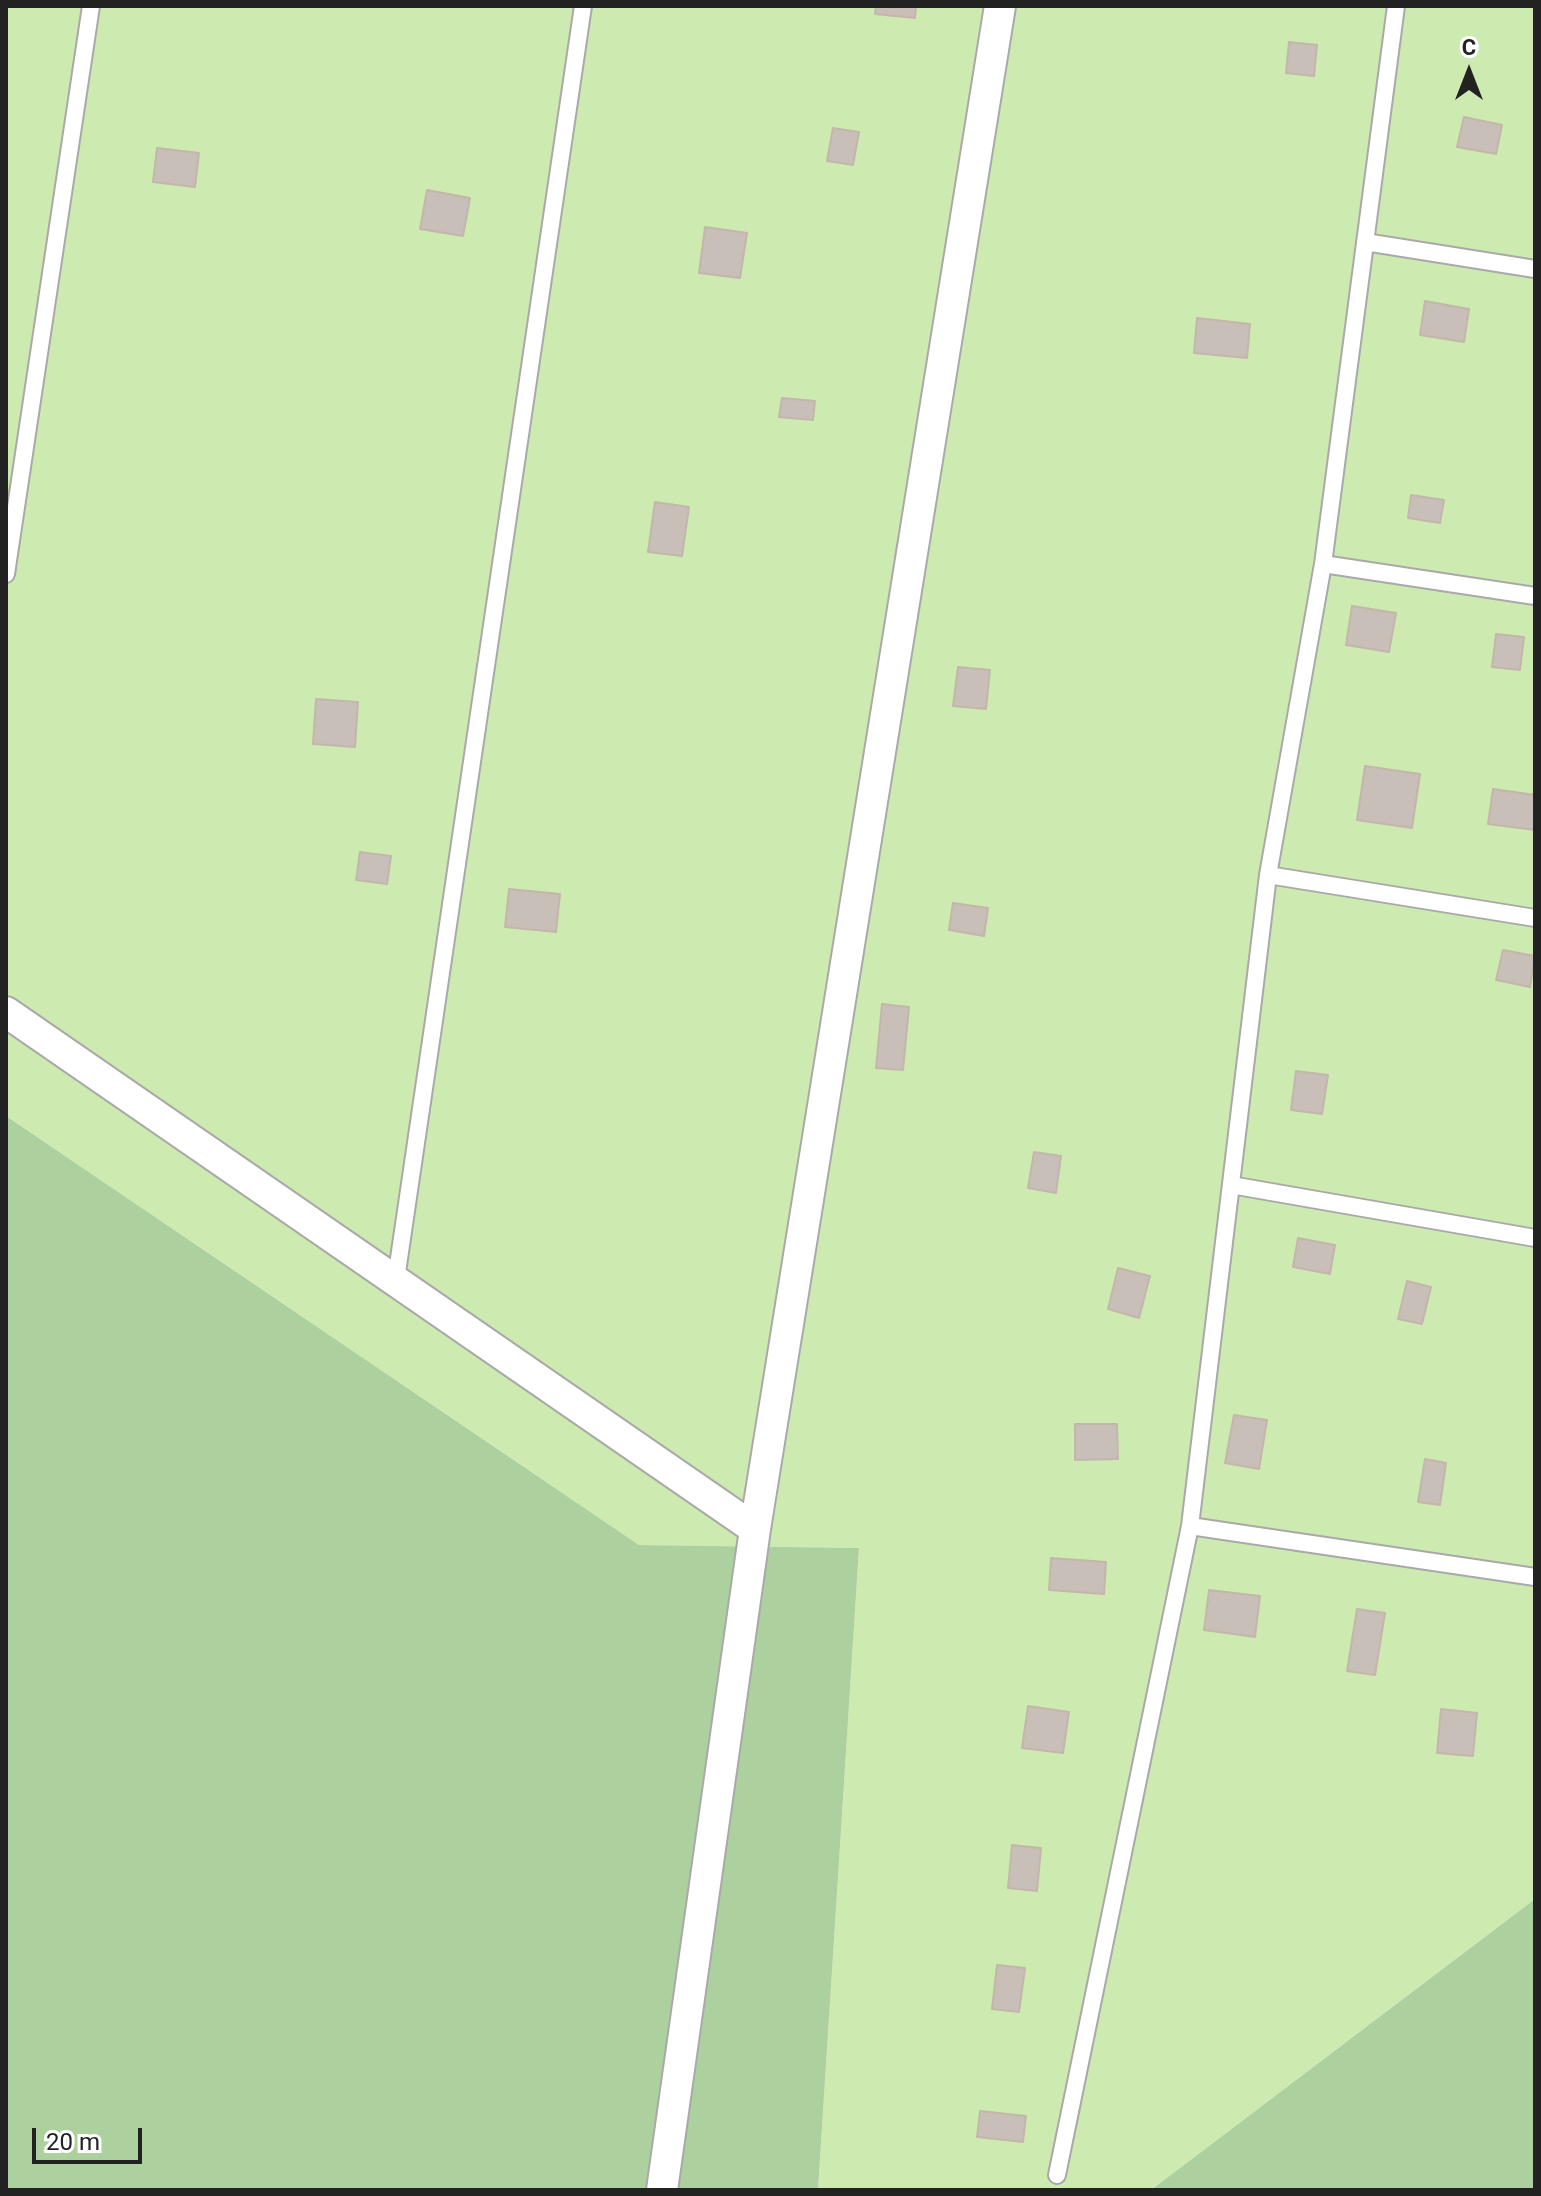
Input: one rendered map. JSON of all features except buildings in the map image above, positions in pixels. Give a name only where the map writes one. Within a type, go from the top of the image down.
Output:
[{"type":"street","points":[[662,2190],[755,1529],[1000,6]]},
{"type":"street","points":[[6,1012],[755,1529]]},
{"type":"lane","points":[[6,574],[91,6]]},
{"type":"lane","points":[[396,1279],[583,6]]},
{"type":"lane","points":[[1057,2175],[1190,1526],[1268,875],[1323,564],[1396,6]]},
{"type":"lane","points":[[1365,242],[1535,269]]},
{"type":"lane","points":[[1323,564],[1535,596]]},
{"type":"lane","points":[[1268,875],[1535,918]]},
{"type":"lane","points":[[1231,1185],[1535,1238]]},
{"type":"lane","points":[[1190,1526],[1535,1577]]},
{"type":"green space","points":[[6,6],[1535,6],[1535,1899],[1151,2190],[818,2190],[859,1548],[639,1545],[6,1116]]},
{"type":"green space","points":[[6,1116],[639,1545],[859,1548],[818,2190],[6,2190]]},
{"type":"green space","points":[[1535,1899],[1535,2190],[1151,2190]]}]
